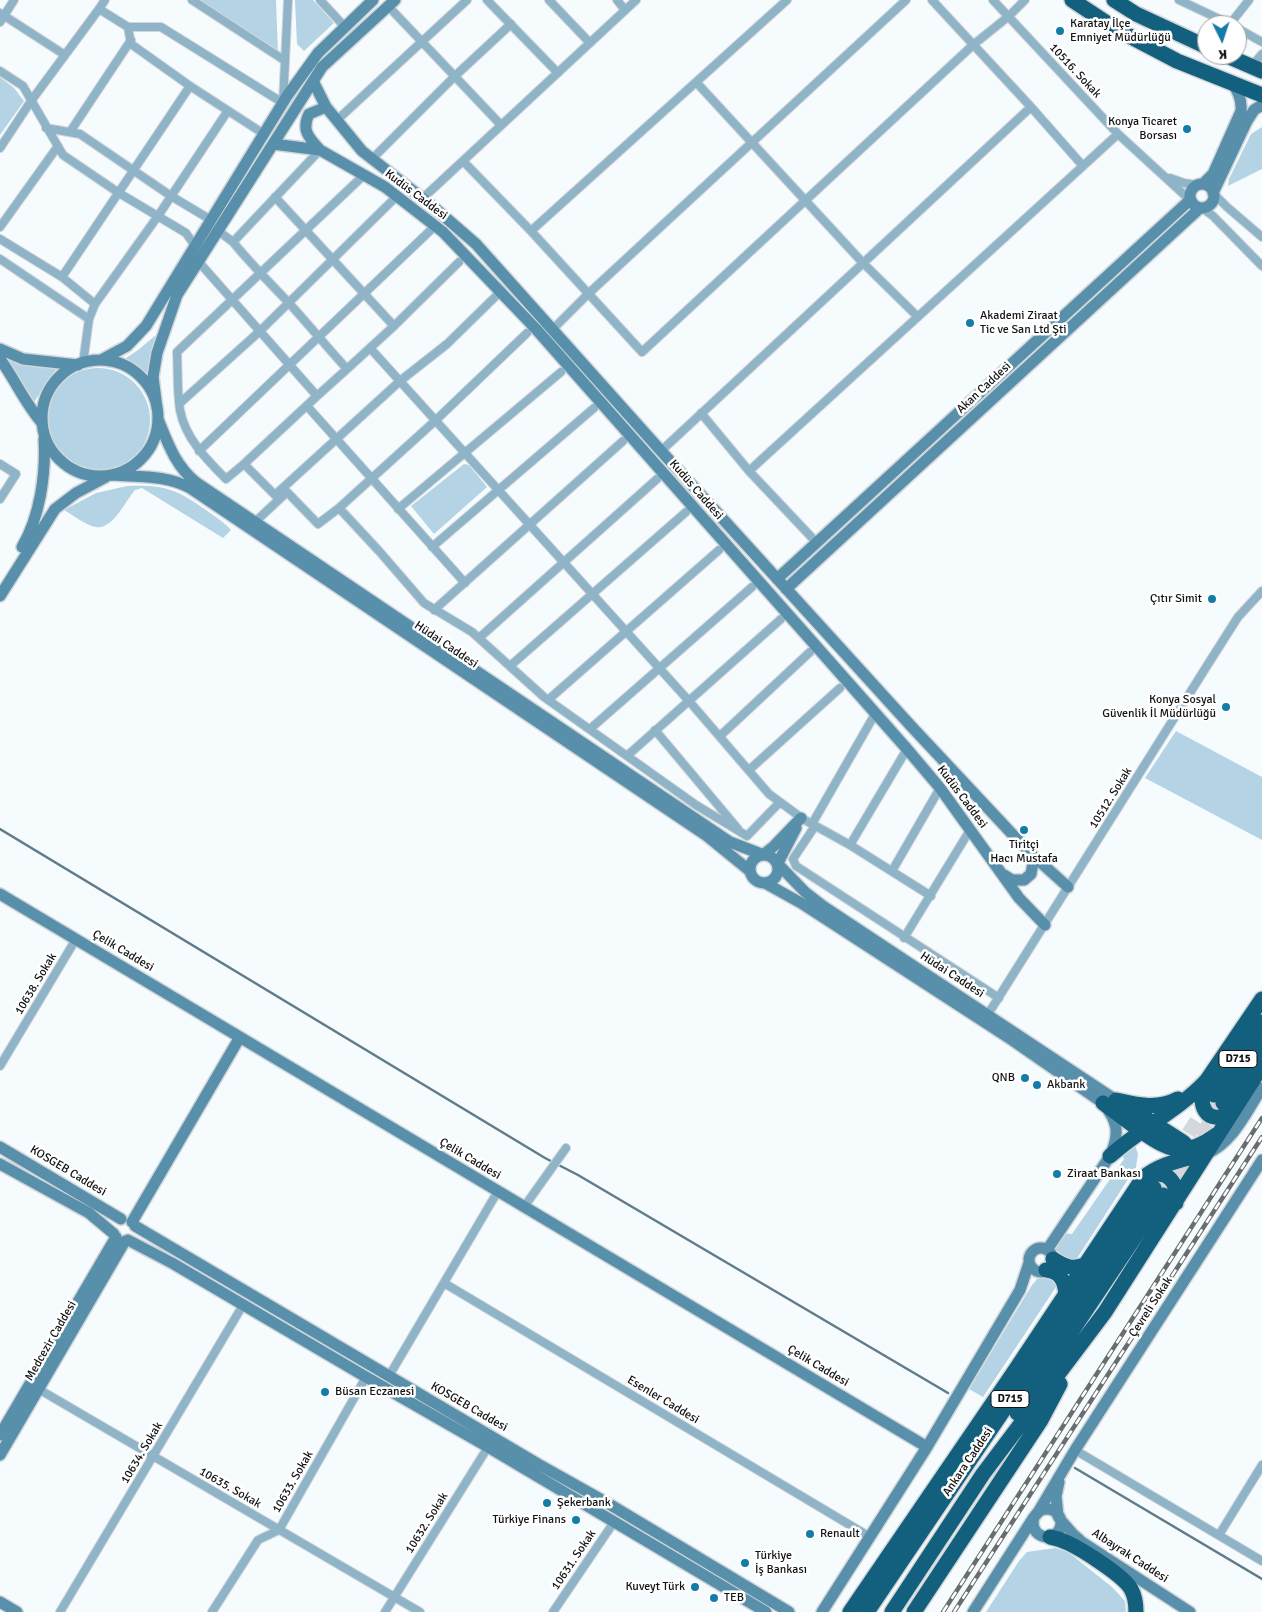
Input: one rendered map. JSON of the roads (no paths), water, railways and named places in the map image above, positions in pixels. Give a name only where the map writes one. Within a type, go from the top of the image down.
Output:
[{"type":"highway","points":[[1072,0],[1116,29],[1169,57],[1262,95]]},
{"type":"highway","points":[[1114,0],[1136,14],[1197,42]]},
{"type":"highway","points":[[1223,1104],[1227,1115],[1216,1118],[1204,1110],[1201,1094],[1207,1080],[1262,999]]},
{"type":"highway","name":"D715","points":[[1223,1104],[1262,1022]]},
{"type":"highway","name":"D715","points":[[1223,1104],[1262,1044]]},
{"type":"highway","points":[[1110,1101],[1148,1106],[1170,1103],[1188,1092],[1222,1057]]},
{"type":"highway","points":[[1158,1192],[1143,1178],[1152,1170],[1196,1153],[1218,1133],[1223,1104],[1262,1066]]},
{"type":"highway","points":[[1110,1156],[1189,1098],[1207,1080]]},
{"type":"highway","points":[[1110,1101],[1148,1127],[1196,1153]]},
{"type":"highway","points":[[850,1612],[1087,1264],[1158,1192],[1194,1175],[1196,1153]]},
{"type":"highway","points":[[892,1612],[983,1474],[1105,1312],[1158,1192]]},
{"type":"highway","name":"Ankara Caddesi","points":[[867,1612],[967,1463],[1158,1192]]},
{"type":"highway","name":"Ankara Caddesi","points":[[884,1612],[1158,1192]]},
{"type":"highway","points":[[1047,1263],[1073,1268],[1087,1264]]},
{"type":"highway","points":[[1047,1263],[1061,1277],[1066,1295]]},
{"type":"highway","points":[[914,1612],[1041,1420],[1082,1342]]},
{"type":"highway","points":[[967,1463],[1016,1369]]},
{"type":"highway","points":[[1047,1536],[1062,1540],[1078,1548],[1123,1579],[1132,1589],[1136,1612]]},
{"type":"street","points":[[14,0],[1,17],[65,55]]},
{"type":"street","points":[[0,148],[31,101],[105,0]]},
{"type":"street","points":[[192,0],[284,60]]},
{"type":"street","points":[[282,103],[288,0]]},
{"type":"street","points":[[320,0],[345,27]]},
{"type":"street","points":[[0,596],[58,505],[76,493],[110,476],[128,470],[145,455],[156,434],[158,420],[154,377],[157,353],[177,295],[198,261],[214,225],[282,103],[318,53],[373,0]]},
{"type":"street","points":[[336,121],[467,0]]},
{"type":"street","points":[[488,0],[558,73]]},
{"type":"street","points":[[549,0],[590,43]]},
{"type":"street","points":[[617,0],[626,10]]},
{"type":"street","points":[[422,198],[636,0]]},
{"type":"street","points":[[531,231],[787,0]]},
{"type":"street","points":[[553,329],[588,294],[906,0]]},
{"type":"street","points":[[932,0],[1032,107],[1083,166]]},
{"type":"street","name":"10516. Sokak","points":[[994,0],[1118,134],[1190,200]]},
{"type":"street","points":[[463,161],[531,231],[642,352],[973,45],[1009,16],[1025,0]]},
{"type":"street","points":[[1179,0],[1210,15]]},
{"type":"street","points":[[1240,15],[1249,0]]},
{"type":"street","points":[[0,349],[23,359],[80,364],[101,360],[127,346],[146,326],[195,246],[214,225],[273,144],[322,67],[391,3],[422,41],[501,126]]},
{"type":"street","points":[[99,9],[128,27],[161,27],[282,103]]},
{"type":"street","points":[[372,159],[455,76],[511,24]]},
{"type":"street","points":[[128,27],[131,44],[227,112],[264,134]]},
{"type":"street","points":[[1247,34],[1262,42]]},
{"type":"street","points":[[70,132],[130,40]]},
{"type":"street","points":[[1257,69],[1262,54]]},
{"type":"street","points":[[0,70],[23,86],[63,155],[119,193],[186,233],[195,246]]},
{"type":"street","name":"Kudüs Caddesi","points":[[313,81],[326,108],[362,151],[422,198],[476,244],[786,589],[1030,853],[1068,887]]},
{"type":"street","points":[[696,82],[864,263],[918,317]]},
{"type":"street","points":[[1232,83],[1240,97],[1241,111],[1213,174],[1191,190],[1190,200],[1216,220],[1262,266]]},
{"type":"street","points":[[62,277],[190,86]]},
{"type":"street","points":[[1201,208],[1208,207],[1212,202],[1214,193],[1247,121],[1254,110],[1262,105]]},
{"type":"street","points":[[661,451],[1032,107]]},
{"type":"street","points":[[233,242],[320,150],[308,138],[306,120],[309,114],[326,108]]},
{"type":"street","points":[[0,582],[29,535],[36,517],[44,461],[43,406],[49,390],[60,376],[80,364],[89,318],[95,304],[172,196],[227,112]]},
{"type":"street","points":[[46,128],[80,134],[214,225],[233,242],[259,274],[288,303],[318,339],[347,369]]},
{"type":"street","points":[[749,471],[1118,134]]},
{"type":"street","name":"Kudüs Caddesi","points":[[273,144],[320,150],[397,196],[443,232],[536,329],[907,749],[940,788],[1019,898],[1045,925]]},
{"type":"street","points":[[0,227],[58,146]]},
{"type":"street","points":[[364,175],[177,352],[180,410],[190,436],[199,451],[226,479],[394,326],[459,262]]},
{"type":"street","points":[[1163,176],[1184,184],[1200,184],[1210,187],[1227,207],[1262,237]]},
{"type":"street","points":[[180,403],[260,331],[397,196]]},
{"type":"street","points":[[275,198],[394,326]]},
{"type":"street","name":"Akan Caddesi","points":[[777,579],[1190,200]]},
{"type":"street","name":"Akan Caddesi","points":[[786,589],[1201,208]]},
{"type":"street","points":[[199,451],[436,226]]},
{"type":"street","points":[[0,239],[62,277],[95,304]]},
{"type":"street","points":[[0,259],[89,318]]},
{"type":"street","points":[[198,261],[318,396]]},
{"type":"street","points":[[255,522],[277,497],[336,439],[400,381],[447,344],[495,297]]},
{"type":"street","points":[[277,497],[287,492],[318,524],[339,508],[436,420],[527,334]]},
{"type":"street","points":[[370,348],[660,668],[769,794],[801,818],[850,845],[931,896]]},
{"type":"street","points":[[0,359],[43,428],[51,450],[64,464],[89,476],[110,476]]},
{"type":"street","points":[[101,360],[121,364],[138,374],[150,389],[157,408]]},
{"type":"street","points":[[398,509],[466,454],[561,372]]},
{"type":"street","points":[[307,406],[464,583]]},
{"type":"street","points":[[432,547],[500,491],[594,408]]},
{"type":"street","points":[[701,413],[749,471],[817,543]]},
{"type":"street","name":"Hüdai Caddesi","points":[[158,420],[182,469],[197,483],[730,842],[762,854]]},
{"type":"street","points":[[434,610],[623,441]]},
{"type":"street","points":[[0,464],[16,474],[0,499]]},
{"type":"street","points":[[244,464],[277,497]]},
{"type":"street","name":"Hüdai Caddesi","points":[[110,476],[160,478],[190,488],[707,836],[750,871]]},
{"type":"street","points":[[479,638],[657,479]]},
{"type":"street","points":[[339,508],[424,603],[457,622],[479,638],[548,700],[696,805],[747,836],[780,802]]},
{"type":"street","points":[[510,666],[686,512]]},
{"type":"street","points":[[548,700],[720,550]]},
{"type":"street","points":[[590,728],[752,586]]},
{"type":"street","name":"10512. Sokak","points":[[986,1018],[1238,617],[1262,591]]},
{"type":"street","points":[[628,755],[781,619]]},
{"type":"street","points":[[720,736],[810,652]]},
{"type":"street","points":[[749,770],[840,688]]},
{"type":"street","points":[[875,714],[814,825],[793,859],[796,866],[999,998]]},
{"type":"street","points":[[655,730],[742,834]]},
{"type":"street","points":[[850,845],[907,749]]},
{"type":"street","points":[[892,871],[940,788]]},
{"type":"street","points":[[801,818],[778,864],[777,876],[774,880],[765,883],[756,880],[750,871],[753,859],[773,847],[801,818]]},
{"type":"street","points":[[904,938],[970,830]]},
{"type":"street","points":[[1002,874],[1012,880],[1024,880],[1031,874],[1033,863],[1030,853]]},
{"type":"street","points":[[762,854],[770,855],[778,864]]},
{"type":"street","name":"Hüdai Caddesi","points":[[778,864],[814,900],[1110,1101]]},
{"type":"street","name":"Hüdai Caddesi","points":[[765,883],[801,903],[986,1018]]},
{"type":"street","name":"Çelik Caddesi","points":[[0,894],[926,1447]]},
{"type":"street","name":"10638. Sokak","points":[[0,1066],[76,939]]},
{"type":"street","points":[[130,1222],[240,1037]]},
{"type":"street","points":[[1196,1153],[1226,1142],[1262,1088]]},
{"type":"street","points":[[1020,1290],[1047,1263],[1110,1156],[1116,1142],[1116,1128],[1110,1101]]},
{"type":"street","name":"KOSGEB Caddesi","points":[[0,1147],[604,1501],[789,1612]]},
{"type":"street","points":[[524,1207],[566,1148]]},
{"type":"street","name":"Çevreli Sokak","points":[[1064,1468],[1262,1160]]},
{"type":"street","name":"KOSGEB Caddesi","points":[[0,1164],[89,1213],[121,1238],[172,1263],[766,1612]]},
{"type":"street","points":[[389,1376],[498,1191]]},
{"type":"street","points":[[130,1222],[135,1232],[121,1238],[116,1223],[130,1222]]},
{"type":"street","name":"Medcezir Caddesi","points":[[0,1455],[34,1387],[121,1238]]},
{"type":"street","points":[[822,1612],[926,1447],[1020,1290],[1030,1255],[1034,1250],[1042,1248],[1047,1263]]},
{"type":"street","points":[[1029,1262],[1034,1270],[1047,1263]]},
{"type":"street","name":"Esenler Caddesi","points":[[444,1283],[870,1537]]},
{"type":"street","name":"10634. Sokak","points":[[60,1612],[243,1305]]},
{"type":"street","name":"10633. Sokak","points":[[212,1612],[258,1540],[279,1530],[366,1377]]},
{"type":"street","name":"Medcezir Caddesi","points":[[0,1435],[34,1387]]},
{"type":"street","name":"10635. Sokak","points":[[34,1387],[420,1612]]},
{"type":"street","name":"10632. Sokak","points":[[385,1612],[488,1447]]},
{"type":"street","points":[[1075,1450],[1262,1561]]},
{"type":"street","points":[[1219,1535],[1262,1465]]},
{"type":"street","points":[[973,1612],[1036,1516],[1064,1468]]},
{"type":"street","points":[[1011,1553],[1024,1542],[1056,1534],[1059,1529],[1059,1517],[1056,1496],[1064,1468]]},
{"type":"street","points":[[1047,1536],[1038,1534],[1034,1529],[1033,1524],[1036,1516],[1047,1510],[1054,1511],[1059,1517]]},
{"type":"street","name":"Albayrak Caddesi","points":[[1059,1517],[1068,1530],[1082,1542],[1190,1612]]},
{"type":"street","name":"10631. Sokak","points":[[553,1612],[614,1522]]},
{"type":"street","points":[[0,1602],[17,1612]]},
{"type":"waterway","points":[[0,829],[545,1158],[578,1175],[948,1393]]},
{"type":"waterway","points":[[1075,1468],[1262,1579]]},
{"type":"tunnel","points":[[1176,1153],[1210,1101]]},
{"type":"tunnel","points":[[1163,1195],[1221,1106]]},
{"type":"railway","points":[[943,1612],[1262,1118]]},
{"type":"railway","points":[[954,1612],[1262,1137]]},
{"type":"place","name":"Karatay İlçe Emniyet Müdürlüğü","points":[[1060,31]]},
{"type":"place","name":"Konya Ticaret Borsası","points":[[1187,129]]},
{"type":"place","name":"Akademi Ziraat Tic ve San Ltd Şti","points":[[970,323]]},
{"type":"place","name":"Çıtır Simit","points":[[1212,599]]},
{"type":"place","name":"Konya Sosyal Güvenlik İl Müdürlüğü","points":[[1226,707]]},
{"type":"place","name":"Tiritçi Hacı Mustafa","points":[[1024,830]]},
{"type":"place","name":"QNB","points":[[1025,1078]]},
{"type":"place","name":"Akbank","points":[[1037,1085]]},
{"type":"place","name":"Ziraat Bankası","points":[[1057,1174]]},
{"type":"place","name":"Büsan Eczanesi","points":[[325,1392]]},
{"type":"place","name":"Şekerbank","points":[[547,1503]]},
{"type":"place","name":"Türkiye Finans","points":[[576,1520]]},
{"type":"place","name":"Renault","points":[[810,1534]]},
{"type":"place","name":"Türkiye İş Bankası","points":[[745,1563]]},
{"type":"place","name":"Kuveyt Türk","points":[[695,1587]]},
{"type":"place","name":"TEB","points":[[714,1598]]}]
